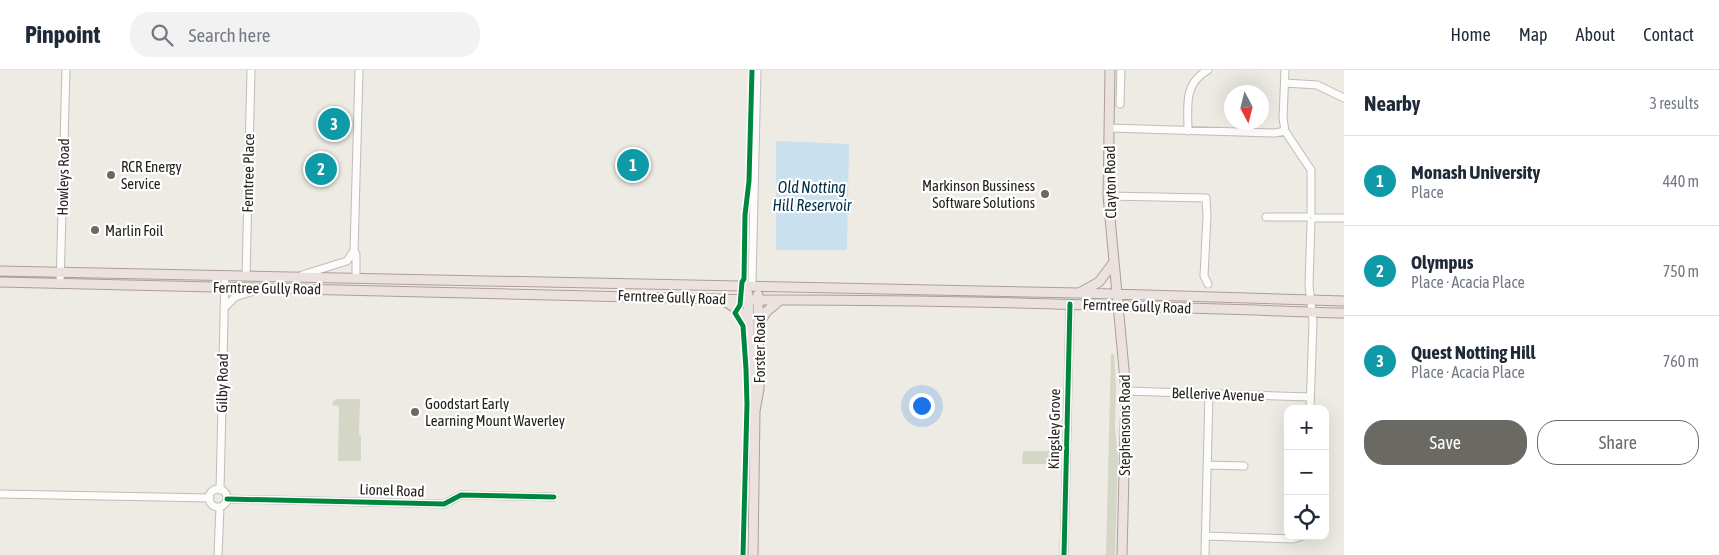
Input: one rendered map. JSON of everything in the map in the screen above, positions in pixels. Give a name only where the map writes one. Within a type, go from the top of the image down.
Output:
[{"type":"main road","name":"Clayton Road","points":[[1110,70],[1108,196],[1118,294]]},
{"type":"main road","points":[[1079,293],[1099,282],[1114,262]]},
{"type":"main road","name":"Ferntree Gully Road","points":[[0,271],[753,285],[1344,301]]},
{"type":"main road","name":"Ferntree Gully Road","points":[[0,282],[758,300],[1119,305],[1344,313]]},
{"type":"main road","points":[[538,282],[539,294]]},
{"type":"main road","name":"Forster Road","points":[[753,285],[748,299],[751,393],[755,411]]},
{"type":"main road","name":"Forster Road","points":[[753,285],[758,300],[760,389],[755,411],[753,555]]},
{"type":"main road","points":[[858,289],[858,300]]},
{"type":"main road","points":[[1014,292],[1014,303]]},
{"type":"main road","name":"Stephensons Road","points":[[1118,294],[1126,391],[1122,555]]},
{"type":"main road","points":[[720,298],[737,309],[749,320]]},
{"type":"main road","points":[[759,324],[766,312],[780,300]]},
{"type":"street","name":"Howleys Road","points":[[60,284],[66,70]]},
{"type":"street","name":"Ferntree Place","points":[[246,276],[251,70]]},
{"type":"street","points":[[356,278],[356,254],[354,251],[360,70]]},
{"type":"street","points":[[753,285],[757,70]]},
{"type":"street","points":[[1120,104],[1121,70]]},
{"type":"street","points":[[1188,131],[1188,100],[1191,84],[1208,70]]},
{"type":"street","points":[[1285,70],[1283,118],[1285,131],[1311,170],[1309,285],[1313,322],[1310,405]]},
{"type":"street","points":[[1285,83],[1317,85],[1344,98]]},
{"type":"street","points":[[1109,128],[1275,133],[1285,131]]},
{"type":"street","points":[[1108,196],[1206,198],[1204,276],[1208,284]]},
{"type":"street","points":[[1266,217],[1344,218]]},
{"type":"street","points":[[295,276],[347,261],[354,251]]},
{"type":"street","name":"Gilby Road","points":[[220,490],[225,275]]},
{"type":"street","points":[[224,308],[235,297],[248,292],[272,288]]},
{"type":"street","name":"Kingsley Grove","points":[[1064,555],[1070,304]]},
{"type":"street","name":"Bellerive Avenue","points":[[1126,391],[1310,397]]},
{"type":"street","points":[[1205,555],[1208,394]]},
{"type":"street","points":[[1207,465],[1244,466]]},
{"type":"street","points":[[220,490],[225,493],[227,499],[225,504],[220,507],[212,504],[210,498],[214,491],[220,490]]},
{"type":"street","points":[[0,494],[210,498]]},
{"type":"street","name":"Lionel Road","points":[[227,499],[444,504],[461,495],[554,497]]},
{"type":"street","points":[[218,555],[220,507]]},
{"type":"street","points":[[1205,536],[1284,539]]},
{"type":"green space","points":[[1111,354],[1114,354],[1116,385],[1115,429],[1118,456],[1115,555],[1106,555]]},
{"type":"green space","points":[[338,399],[360,399],[359,435],[361,436],[361,461],[338,461],[339,406],[332,405],[333,401]]},
{"type":"green space","points":[[1059,449],[1058,467],[1056,464],[1022,464],[1023,451],[1056,451]]},
{"type":"water","name":"Old Notting Hill Reservoir","points":[[776,141],[849,144],[847,250],[776,250]]},
{"type":"cycle path","points":[[743,555],[747,404],[746,369],[743,326],[735,313],[740,305],[742,282],[744,279],[752,70]]},
{"type":"cycle path","points":[[1064,555],[1070,304]]},
{"type":"cycle path","points":[[227,499],[444,504],[461,495],[554,497]]},
{"type":"place","name":"Quest Notting Hill","points":[[334,124]]},
{"type":"place","name":"Monash University","points":[[633,165]]},
{"type":"place","name":"Olympus","points":[[321,169]]},
{"type":"place","name":"RCR Energy Service","points":[[111,175]]},
{"type":"place","name":"Markinson Bussiness Software Solutions","points":[[1045,194]]},
{"type":"place","name":"Marlin Foil","points":[[95,230]]},
{"type":"place","name":"Goodstart Early Learning Mount Waverley","points":[[415,412]]}]
